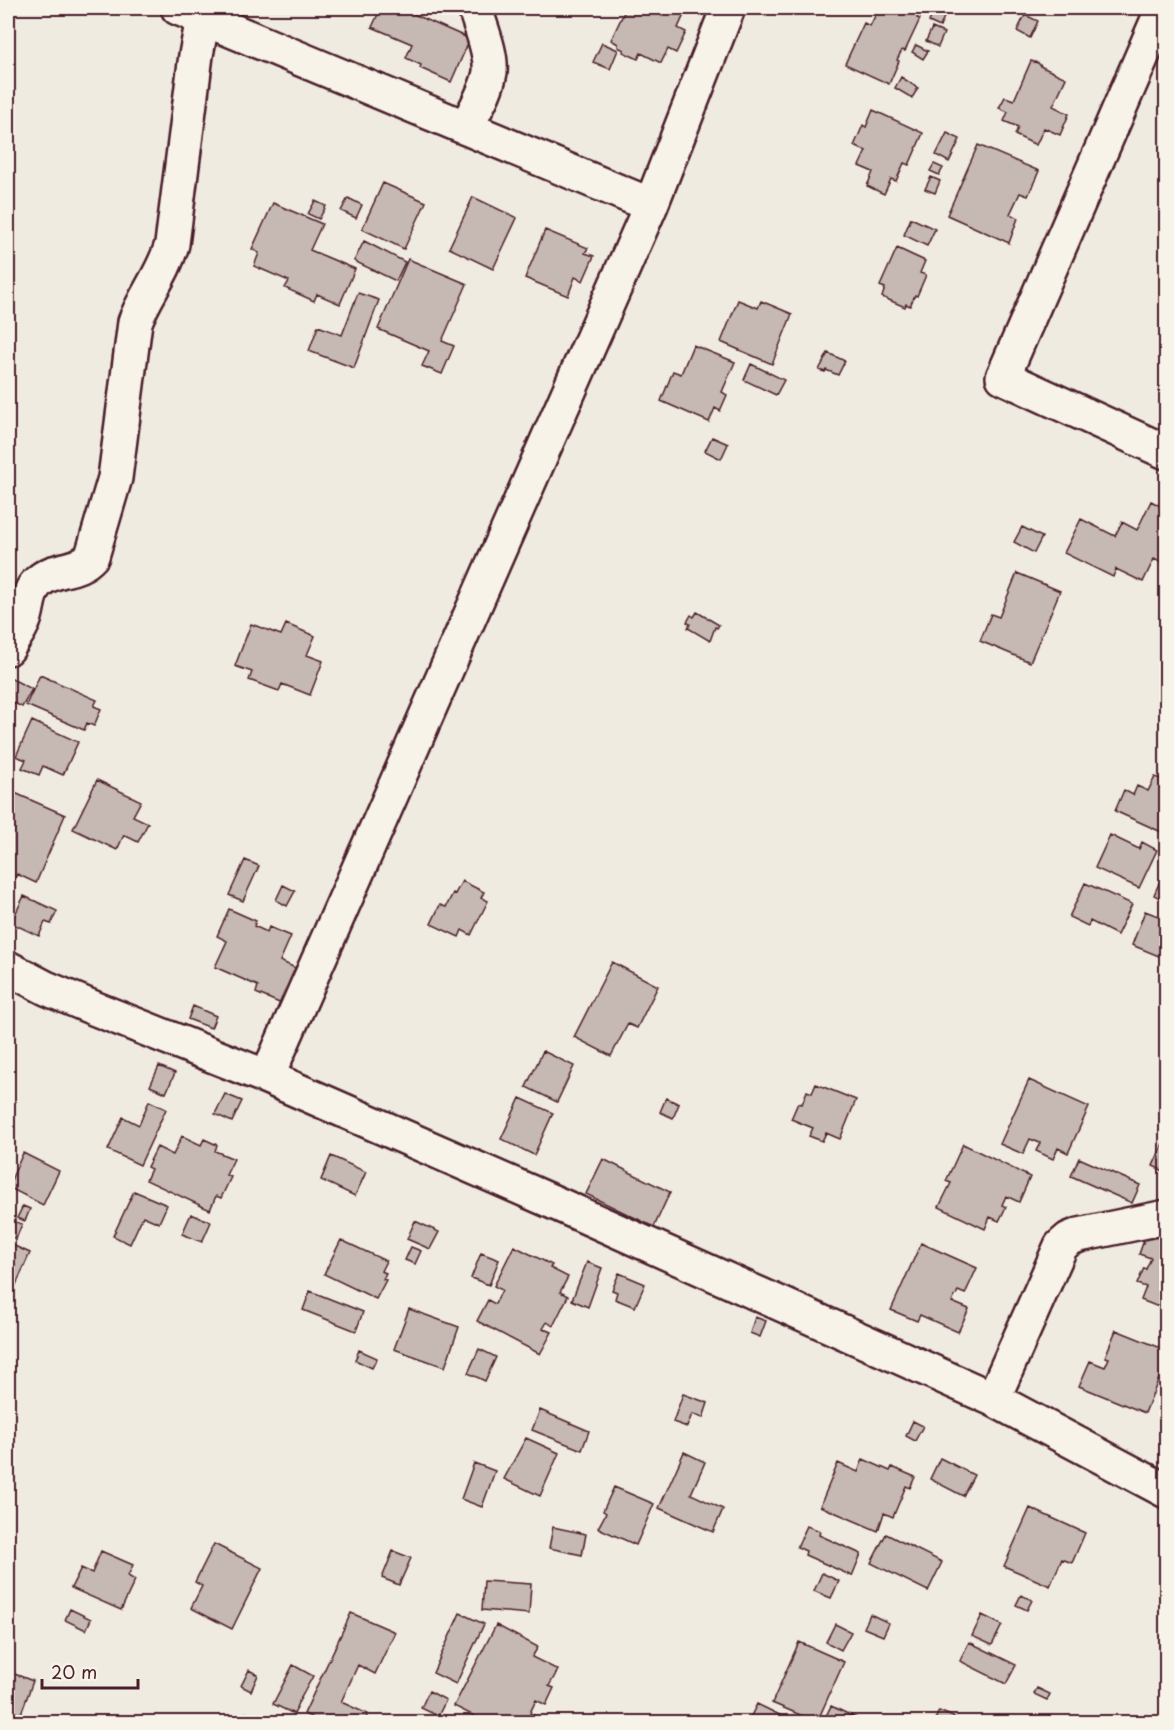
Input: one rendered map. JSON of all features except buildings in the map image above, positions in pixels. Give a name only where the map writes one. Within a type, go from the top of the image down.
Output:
[{"type":"street","points":[[466,128],[490,72],[476,8]]},
{"type":"street","points":[[267,1077],[651,205],[728,8]]},
{"type":"street","points":[[1163,8],[1004,377],[1167,452]]},
{"type":"street","points":[[8,648],[25,618],[33,587],[46,576],[85,564],[92,556],[115,478],[135,322],[164,267],[172,244],[196,55],[209,15],[466,128],[651,205]]},
{"type":"street","points":[[8,968],[46,988],[267,1077],[553,1202],[993,1399],[1167,1491]]},
{"type":"street","points":[[993,1399],[1061,1246],[1069,1239],[1079,1235],[1167,1217]]}]
